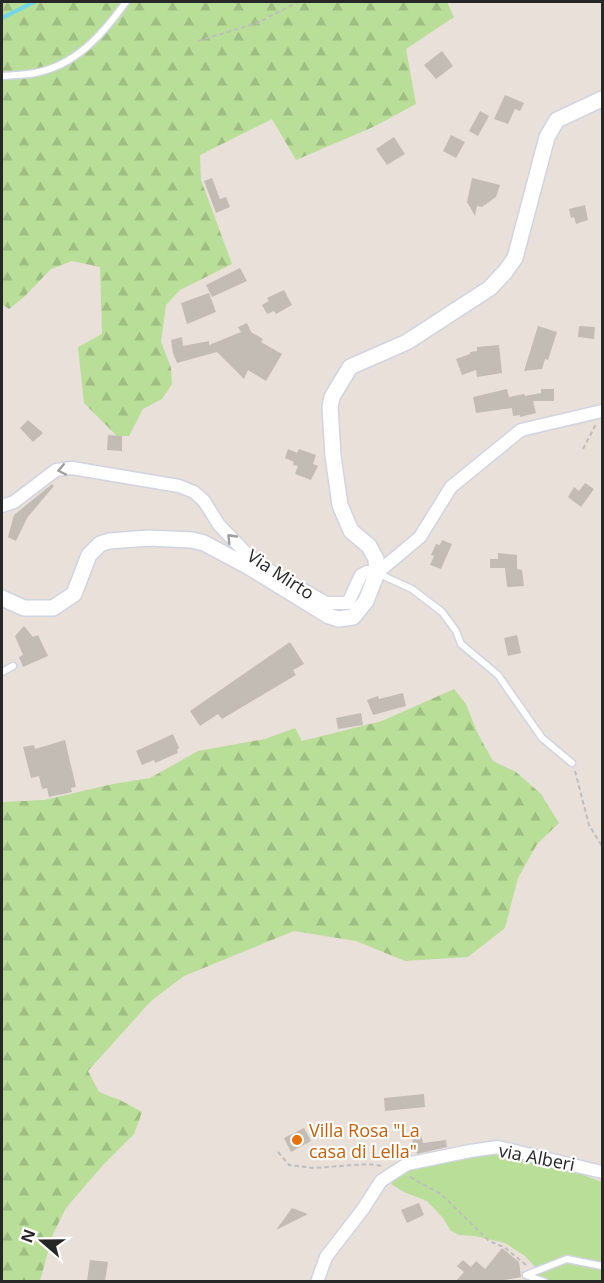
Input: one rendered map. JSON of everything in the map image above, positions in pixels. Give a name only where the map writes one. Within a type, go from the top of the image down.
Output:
[{"type":"street","points":[[2,598],[24,608],[53,608],[74,594],[89,555],[100,544],[149,538],[192,540],[204,543],[330,616],[347,619],[358,613],[366,601],[377,573],[376,560],[369,546],[351,531],[340,505],[333,456],[330,407],[332,397],[350,367],[407,342],[490,288],[505,272],[515,258],[547,137],[557,120],[603,99]]},
{"type":"street","points":[[377,573],[420,537],[451,487],[521,429],[600,417]]},
{"type":"street","name":"Via Mirto","points":[[2,506],[14,502],[56,470],[72,468],[155,480],[194,492],[204,501],[219,525],[248,555],[267,569],[326,603],[348,603],[361,575],[367,572],[377,573]]},
{"type":"street","name":"via Alberi","points":[[317,1281],[326,1257],[363,1209],[381,1181],[407,1164],[498,1147],[603,1172]]},
{"type":"lane","points":[[2,76],[34,73],[64,64],[90,46],[126,2]]},
{"type":"lane","points":[[377,573],[412,589],[442,612],[456,631],[461,644],[498,675],[542,738],[572,763]]},
{"type":"lane","points":[[2,672],[13,666]]},
{"type":"lane","points":[[545,1281],[526,1275],[567,1259],[603,1266]]},
{"type":"path","points":[[198,41],[257,23],[298,2]]},
{"type":"path","points":[[583,449],[600,417]]},
{"type":"path","points":[[572,763],[589,825],[603,846]]},
{"type":"path","points":[[278,1152],[288,1165],[314,1168],[368,1164],[399,1169],[441,1194],[489,1241],[504,1247],[533,1272]]},
{"type":"green space","points":[[2,2],[447,2],[454,17],[406,49],[416,104],[373,127],[296,160],[272,119],[200,155],[201,180],[232,264],[180,290],[166,305],[161,342],[171,368],[172,384],[162,399],[143,409],[129,436],[117,436],[84,403],[78,347],[102,334],[100,267],[72,261],[51,269],[9,309],[2,304]]},
{"type":"green space","points":[[454,689],[466,704],[477,732],[493,761],[516,772],[541,794],[559,823],[537,844],[518,878],[505,928],[468,957],[405,961],[356,941],[294,931],[184,976],[151,1001],[88,1071],[99,1092],[142,1112],[134,1134],[66,1208],[53,1234],[40,1281],[2,1281],[2,802],[44,800],[150,778],[198,751],[265,739],[295,728],[302,741],[382,721]]},
{"type":"green space","points":[[492,1153],[583,1175],[602,1182],[602,1281],[538,1281],[537,1269],[525,1256],[505,1243],[459,1235],[451,1231],[443,1218],[427,1201],[391,1184],[404,1170]]},
{"type":"building","points":[[442,51],[453,66],[436,79],[424,65]]},
{"type":"building","points":[[505,95],[524,103],[520,111],[515,109],[508,124],[494,119]]},
{"type":"building","points":[[480,111],[489,116],[478,136],[469,131]]},
{"type":"building","points":[[451,135],[465,142],[456,158],[443,151]]},
{"type":"building","points":[[394,137],[405,154],[387,165],[376,149]]},
{"type":"building","points":[[212,178],[220,199],[226,197],[230,207],[216,213],[204,181]]},
{"type":"building","points":[[472,178],[500,185],[496,197],[482,207],[477,206],[475,216],[467,202]]},
{"type":"building","points":[[585,205],[588,220],[576,224],[574,217],[571,218],[569,209]]},
{"type":"building","points":[[240,268],[247,281],[212,297],[206,285]]},
{"type":"building","points":[[284,290],[292,305],[276,314],[274,311],[267,314],[262,305],[269,301],[267,298]]},
{"type":"building","points":[[209,293],[216,312],[187,324],[181,303]]},
{"type":"building","points":[[247,323],[251,332],[263,339],[261,342],[282,354],[266,381],[248,370],[244,379],[217,352],[177,363],[171,340],[182,337],[183,346],[209,341],[209,345],[241,332],[238,327]]},
{"type":"building","points":[[538,326],[557,332],[548,360],[545,359],[542,369],[524,371]]},
{"type":"building","points":[[579,326],[595,327],[594,339],[578,337]]},
{"type":"building","points":[[499,345],[502,373],[477,377],[476,370],[462,375],[456,359],[477,351],[477,347]]},
{"type":"building","points":[[507,389],[509,397],[541,393],[541,389],[554,389],[554,401],[533,401],[536,413],[520,417],[520,415],[513,416],[512,408],[476,413],[473,397]]},
{"type":"building","points":[[28,420],[43,433],[33,442],[20,428]]},
{"type":"building","points":[[108,435],[122,436],[122,451],[107,450]]},
{"type":"building","points":[[288,449],[297,453],[299,449],[316,455],[313,464],[318,466],[311,480],[295,474],[298,466],[285,458]]},
{"type":"building","points":[[585,483],[594,489],[581,507],[568,497],[574,487],[579,491]]},
{"type":"building","points":[[52,484],[54,486],[27,518],[16,541],[8,537],[14,515]]},
{"type":"building","points":[[442,540],[452,544],[441,569],[430,565],[436,544],[440,545]]},
{"type":"building","points":[[498,553],[517,555],[517,569],[522,570],[524,586],[507,587],[505,568],[490,568],[490,559],[498,559]]},
{"type":"building","points":[[24,626],[33,637],[38,635],[48,656],[23,667],[19,657],[23,655],[15,636]]},
{"type":"building","points":[[517,635],[521,653],[508,656],[504,638]]},
{"type":"building","points":[[290,642],[304,664],[293,670],[296,675],[222,719],[218,714],[200,726],[190,711]]},
{"type":"building","points":[[403,693],[406,706],[373,715],[367,700],[378,696],[379,699]]},
{"type":"building","points":[[361,713],[363,725],[338,729],[336,718]]},
{"type":"building","points":[[173,734],[179,748],[178,753],[155,763],[154,760],[142,765],[136,751]]},
{"type":"building","points":[[65,740],[76,787],[71,788],[72,792],[49,797],[47,788],[42,789],[39,776],[31,778],[23,747],[34,745],[35,749]]},
{"type":"building","points":[[424,1094],[425,1107],[385,1111],[384,1098]]},
{"type":"building","name":"Villa Rosa \"La casa di Lella\"","points":[[304,1128],[311,1141],[291,1152],[284,1138]]},
{"type":"building","points":[[420,1131],[423,1143],[446,1140],[447,1147],[417,1154],[410,1134]]},
{"type":"building","points":[[419,1203],[424,1215],[407,1223],[401,1210]]},
{"type":"building","points":[[292,1208],[308,1214],[276,1230]]},
{"type":"building","points":[[502,1248],[519,1262],[521,1277],[500,1281],[456,1281],[464,1272],[457,1266],[463,1260],[471,1267],[476,1261],[485,1269]]},
{"type":"building","points":[[90,1260],[108,1262],[105,1281],[87,1281]]},
{"type":"waterway","points":[[2,18],[34,2]]},
{"type":"place","name":"Villa Rosa \"La casa di Lella\"","points":[[297,1140]]}]
